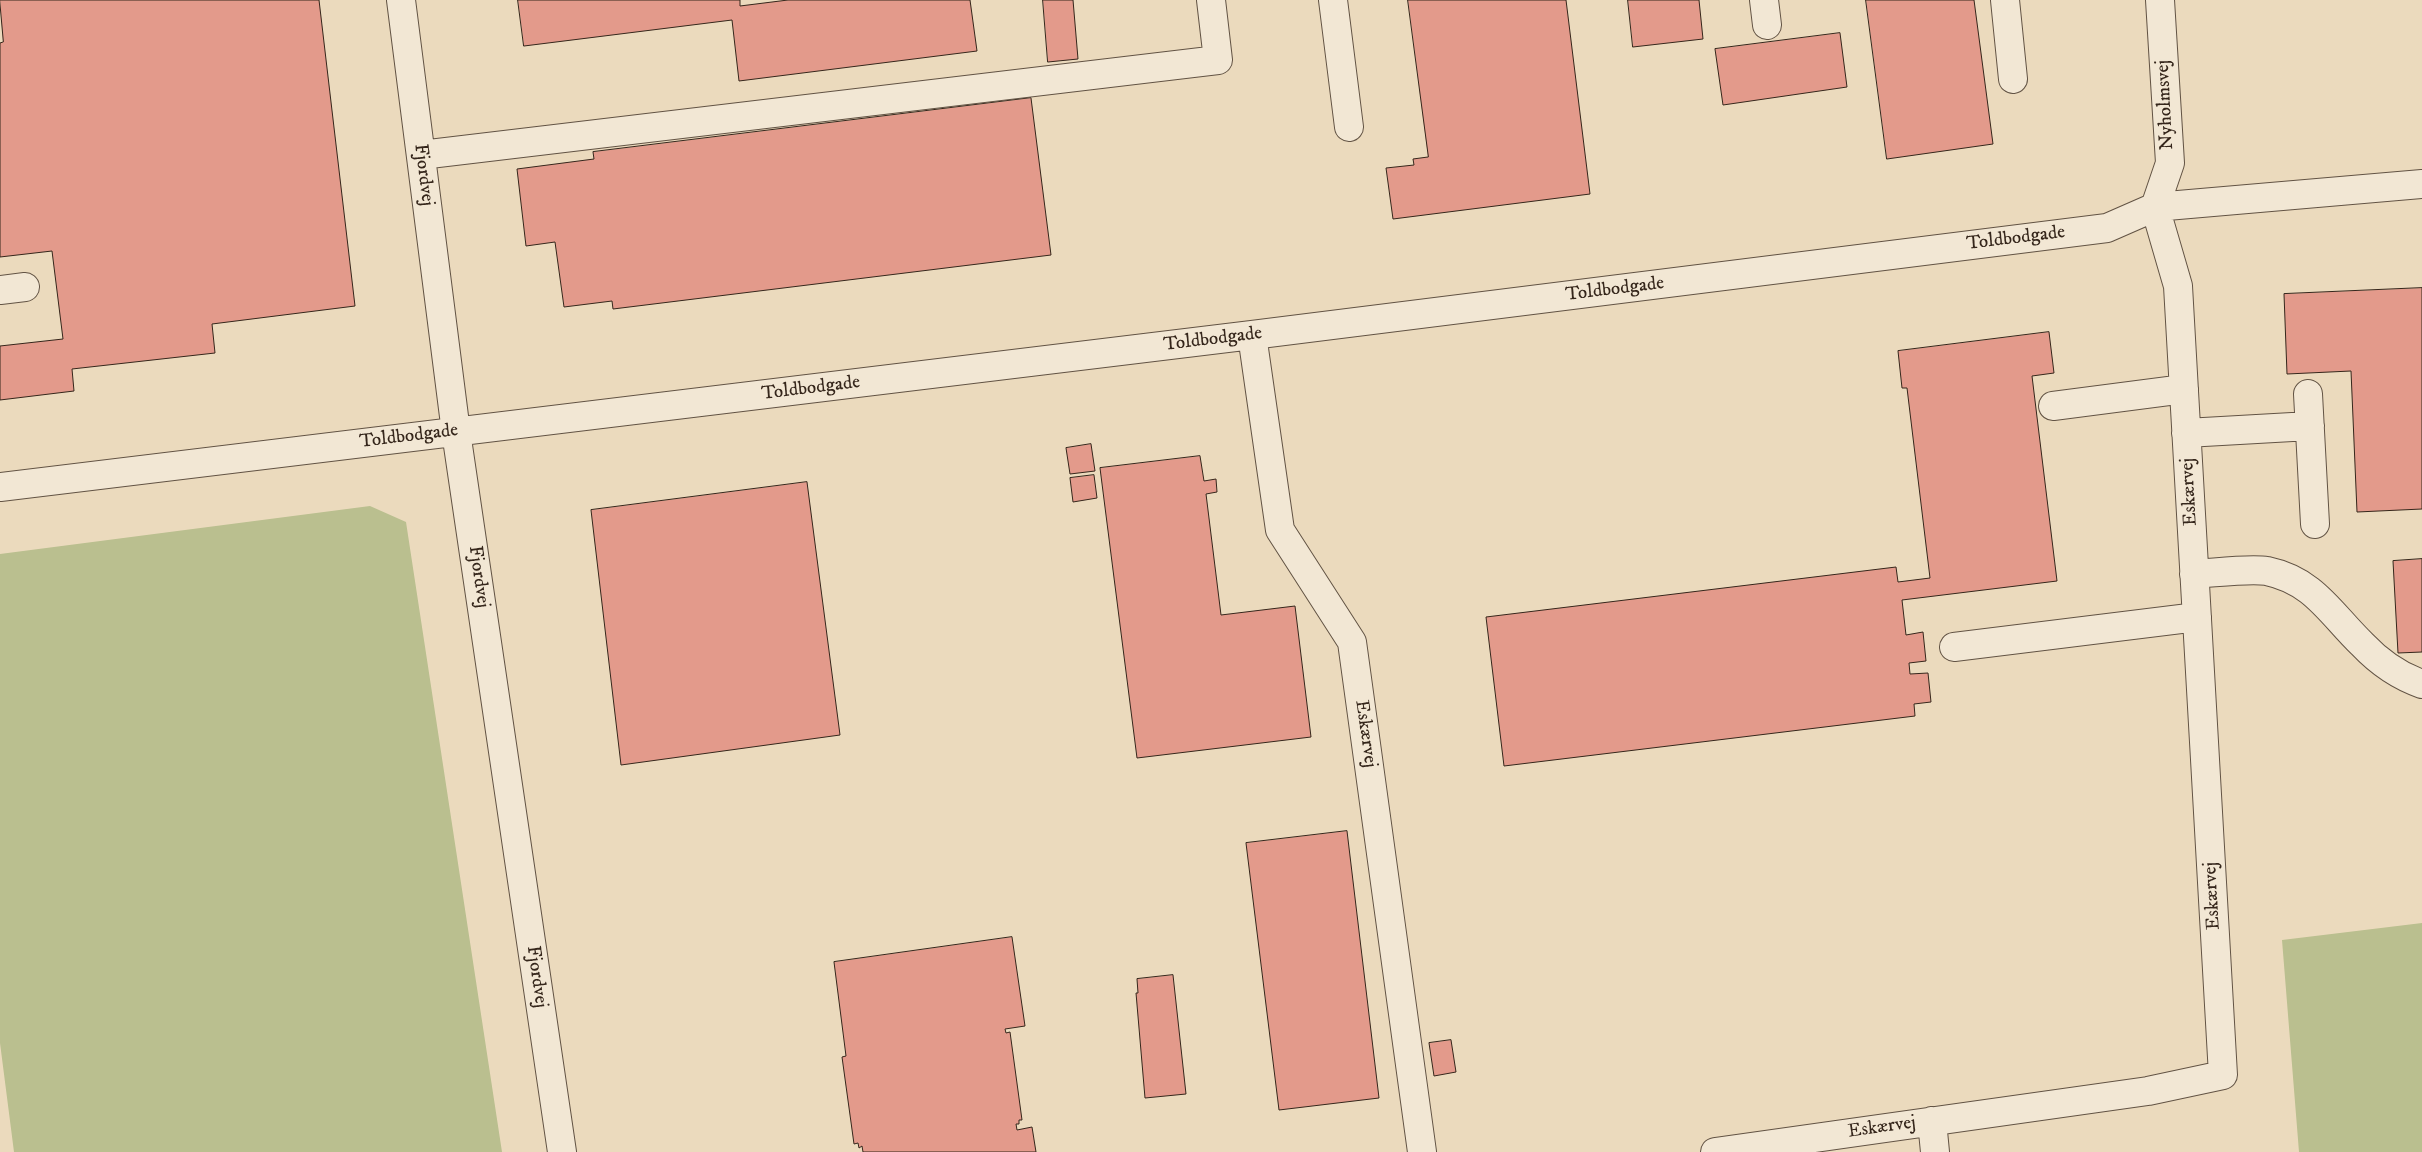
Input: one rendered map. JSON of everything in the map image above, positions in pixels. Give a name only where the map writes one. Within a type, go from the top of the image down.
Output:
[{"type":"street","name":"Fjordvej","points":[[401,0],[456,432],[562,1152]]},
{"type":"street","points":[[421,156],[1218,60],[1211,0]]},
{"type":"street","points":[[1333,0],[1348,127]]},
{"type":"street","points":[[2005,0],[2013,79]]},
{"type":"street","name":"Nyholmsvej","points":[[2155,207],[2170,163],[2160,0]]},
{"type":"street","name":"Toldbodgade","points":[[0,487],[1252,335],[2107,228],[2155,207],[2422,184]]},
{"type":"street","name":"Eskærvej","points":[[1715,1152],[1808,1145],[1932,1121],[2148,1091],[2223,1076],[2178,286],[2155,207]]},
{"type":"street","name":"Eskærvej","points":[[1252,335],[1280,530],[1352,642],[1422,1152]]},
{"type":"street","points":[[2053,406],[2184,389]]},
{"type":"street","points":[[2308,394],[2315,524]]},
{"type":"street","points":[[2186,433],[2310,426]]},
{"type":"street","points":[[2194,574],[2264,571],[2290,578],[2314,592],[2361,644],[2383,664],[2422,684]]},
{"type":"street","points":[[1954,647],[2197,617]]},
{"type":"street","points":[[1932,1121],[1935,1152]]},
{"type":"green space","points":[[370,506],[406,522],[502,1152],[14,1152],[0,1043],[0,554]]},
{"type":"green space","points":[[2422,923],[2422,1152],[2299,1152],[2282,940]]},
{"type":"building","points":[[0,0],[319,0],[355,306],[212,324],[215,353],[72,369],[74,391],[0,400],[0,346],[63,339],[52,251],[0,257],[0,43],[3,42]]},
{"type":"building","points":[[518,0],[740,0],[740,6],[788,0],[970,0],[977,51],[739,81],[732,20],[524,46]]},
{"type":"building","points":[[1043,0],[1073,0],[1078,59],[1048,62]]},
{"type":"building","points":[[1408,0],[1566,0],[1590,194],[1393,219],[1386,168],[1414,165],[1413,159],[1428,157]]},
{"type":"building","points":[[1628,0],[1699,0],[1703,39],[1633,47]]},
{"type":"building","points":[[1866,0],[1974,0],[1993,144],[1887,159]]},
{"type":"building","points":[[1840,33],[1847,87],[1723,105],[1715,49]]},
{"type":"building","points":[[1031,98],[1051,255],[613,309],[612,301],[564,307],[555,242],[526,246],[517,169],[594,159],[593,152]]},
{"type":"building","points":[[2422,288],[2422,509],[2357,512],[2351,371],[2287,374],[2284,294]]},
{"type":"building","points":[[2049,332],[2054,373],[2032,376],[2057,581],[1902,600],[1906,635],[1923,632],[1926,661],[1909,663],[1910,674],[1928,673],[1931,702],[1914,704],[1915,716],[1504,766],[1486,617],[1896,567],[1898,582],[1930,578],[1907,388],[1902,388],[1898,351]]},
{"type":"building","points":[[1091,444],[1095,471],[1070,474],[1066,448]]},
{"type":"building","points":[[1200,456],[1204,481],[1216,479],[1217,492],[1206,494],[1221,615],[1295,606],[1311,737],[1137,758],[1100,468]]},
{"type":"building","points":[[1094,475],[1097,498],[1073,502],[1070,478]]},
{"type":"building","points":[[807,482],[840,735],[621,765],[591,510]]},
{"type":"building","points":[[2422,559],[2422,652],[2398,653],[2393,561]]},
{"type":"building","points":[[1347,831],[1379,1098],[1279,1110],[1246,843]]},
{"type":"building","points":[[1012,937],[1025,1026],[1005,1029],[1006,1033],[1010,1032],[1022,1120],[1019,1120],[1019,1124],[1016,1124],[1017,1130],[1032,1127],[1036,1152],[863,1152],[862,1146],[859,1148],[858,1143],[854,1144],[842,1057],[846,1056],[834,962]]},
{"type":"building","points":[[1173,975],[1186,1094],[1145,1098],[1136,993],[1138,993],[1137,979]]},
{"type":"building","points":[[1451,1040],[1456,1072],[1434,1076],[1429,1043]]}]
